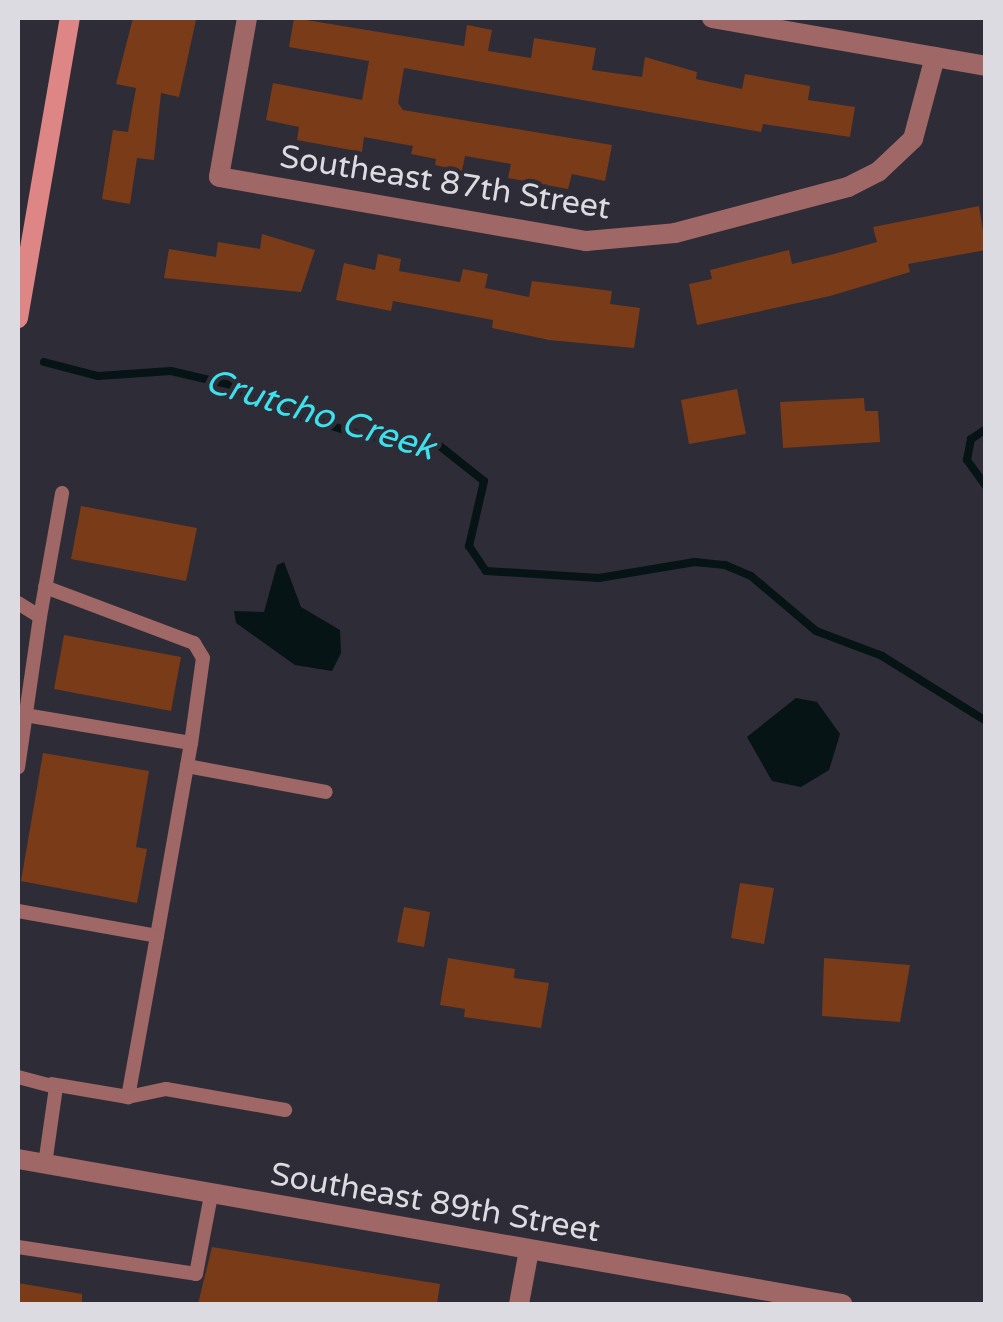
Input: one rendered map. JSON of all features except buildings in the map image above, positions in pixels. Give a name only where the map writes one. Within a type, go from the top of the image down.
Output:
[{"type":"main road","points":[[18,318],[70,18]]},
{"type":"street","name":"Southeast 87th Street","points":[[247,18],[218,177],[586,241],[648,239],[848,187],[878,172],[914,138],[936,57]]},
{"type":"street","points":[[712,18],[986,66]]},
{"type":"street","name":"Southeast 89th Street","points":[[18,1159],[842,1304]]},
{"type":"street","points":[[520,1304],[529,1250]]},
{"type":"lane","points":[[18,767],[62,493]]},
{"type":"lane","points":[[45,587],[194,643],[203,658],[128,1098]]},
{"type":"lane","points":[[18,603],[40,617]]},
{"type":"lane","points":[[26,714],[191,743]]},
{"type":"lane","points":[[186,766],[326,792]]},
{"type":"lane","points":[[18,911],[157,936]]},
{"type":"lane","points":[[18,1077],[128,1098],[166,1088],[285,1110]]},
{"type":"lane","points":[[46,1164],[57,1097],[52,1084]]},
{"type":"lane","points":[[18,1248],[196,1274],[211,1195]]},
{"type":"shaded area","points":[[284,562],[301,607],[340,630],[341,653],[332,671],[295,665],[236,623],[234,611],[264,612],[277,565]]},
{"type":"shaded area","points":[[796,698],[817,702],[840,734],[829,770],[801,787],[772,781],[747,737]]},
{"type":"waterway","name":"Crutcho Creek","points":[[44,362],[98,376],[171,371],[231,385],[266,406],[361,435],[436,443],[484,481],[469,546],[486,571],[599,578],[695,562],[725,565],[751,576],[816,631],[882,656],[986,721]]},
{"type":"waterway","name":"Crutcho Creek","points":[[986,429],[971,439],[967,460],[986,486]]}]
